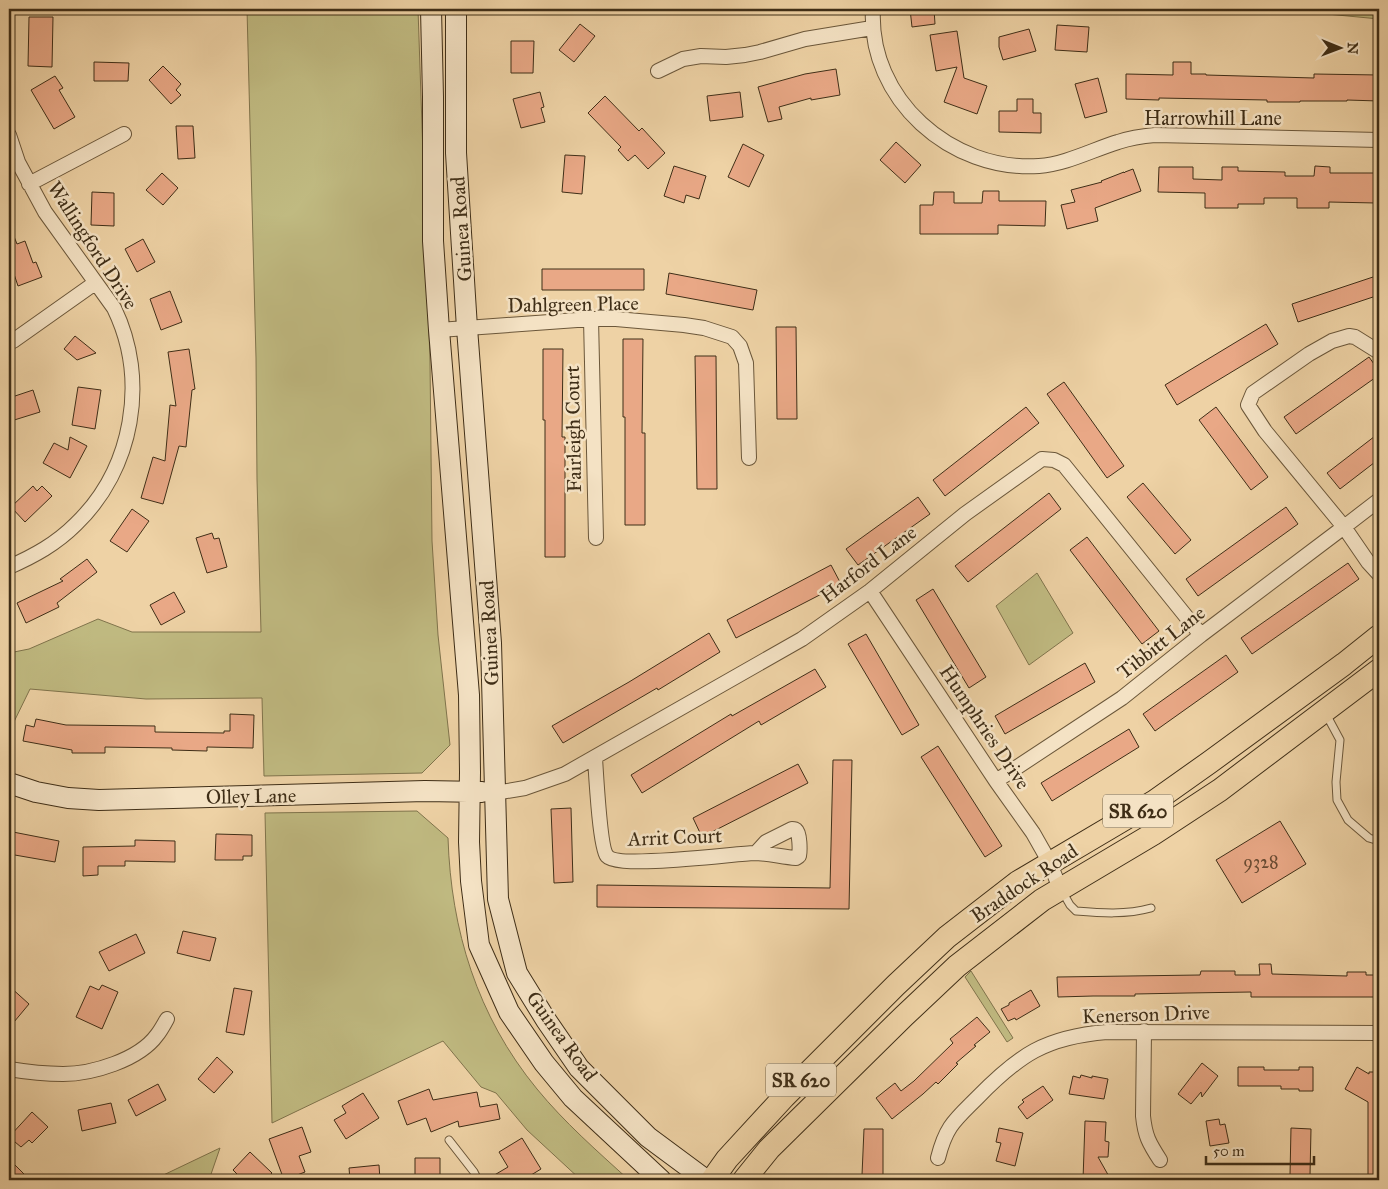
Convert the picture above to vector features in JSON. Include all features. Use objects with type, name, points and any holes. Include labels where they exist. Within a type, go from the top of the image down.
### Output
[{"type":"main road","name":"Guinea Road","points":[[431,9],[433,241],[469,696],[470,881],[478,945],[510,1012],[544,1063],[573,1098],[661,1180]]},
{"type":"main road","name":"Guinea Road","points":[[456,9],[456,153],[491,643],[498,898],[517,973],[579,1068],[648,1137],[706,1180]]},
{"type":"main road","name":"Braddock Road","points":[[712,1180],[727,1159],[784,1096],[946,937],[1018,882],[1155,801],[1226,751],[1379,636]]},
{"type":"main road","points":[[1325,711],[1324,698],[1326,694],[1355,668],[1357,664],[1356,654]]},
{"type":"main road","name":"Braddock Road","points":[[744,1180],[769,1149],[957,966],[1042,900],[1152,834],[1220,790],[1379,670]]},
{"type":"main road","name":"Olley Lane","points":[[9,783],[36,792],[68,798],[98,800],[425,791],[495,793]]},
{"type":"street","name":"Harrowhill Lane","points":[[872,9],[872,28],[876,50],[883,68],[908,111],[920,123],[947,143],[970,155],[994,163],[1010,166],[1040,166],[1076,157],[1128,138],[1155,135],[1379,140]]},
{"type":"street","points":[[658,71],[683,59],[701,56],[726,57],[745,55],[805,39],[872,28]]},
{"type":"street","points":[[29,184],[124,134]]},
{"type":"street","name":"Wallingford Drive","points":[[9,135],[18,162],[45,212],[114,308],[120,321],[130,356],[133,383],[132,409],[123,450],[108,483],[93,506],[76,525],[46,549],[9,567]]},
{"type":"street","points":[[14,341],[95,283]]},
{"type":"street","name":"Dahlgreen Place","points":[[439,330],[591,319],[616,319],[684,324],[732,337],[740,346],[746,363],[749,458]]},
{"type":"street","name":"Fairleigh Court","points":[[591,319],[596,538]]},
{"type":"street","points":[[1379,352],[1355,337],[1349,336],[1332,341],[1309,354],[1253,393],[1248,405],[1265,431],[1344,527],[1368,562],[1379,574]]},
{"type":"street","name":"Harford Lane","points":[[495,793],[525,788],[565,774],[802,639],[870,591],[966,514],[1042,459],[1054,460],[1064,465],[1201,635]]},
{"type":"street","name":"Tibbitt Lane","points":[[996,780],[1122,698],[1201,635],[1379,500]]},
{"type":"street","name":"Humphries Drive","points":[[870,591],[1033,833],[1050,863],[1060,889]]},
{"type":"street","name":"Arrit Court","points":[[595,758],[602,837],[605,855],[610,859],[669,861],[756,853]]},
{"type":"street","points":[[9,1069],[65,1074],[114,1064],[144,1048],[157,1036],[167,1019]]},
{"type":"street","points":[[1144,1031],[1144,1126],[1148,1142],[1160,1160]]},
{"type":"street","name":"Kenerson Drive","points":[[938,1158],[942,1140],[950,1126],[999,1076],[1023,1057],[1046,1045],[1072,1036],[1107,1032],[1144,1031],[1379,1033]]},
{"type":"lane","points":[[1325,711],[1340,740],[1336,782],[1337,800],[1348,820],[1369,838],[1379,841]]},
{"type":"lane","points":[[1060,889],[1076,911],[1104,913],[1137,912],[1150,908]]},
{"type":"lane","points":[[449,1140],[478,1180]]},
{"type":"shaded area","points":[[247,9],[418,9],[430,361],[432,541],[438,635],[450,745],[422,773],[264,776],[262,698],[146,699],[30,689],[9,732],[9,653],[29,649],[98,619],[132,632],[261,632]]},
{"type":"shaded area","points":[[1275,9],[1379,9],[1379,19]]},
{"type":"shaded area","points":[[1037,573],[1073,633],[1029,665],[996,606]]},
{"type":"shaded area","points":[[417,811],[448,838],[450,872],[462,939],[471,971],[483,1002],[498,1032],[516,1061],[547,1101],[581,1136],[629,1180],[581,1180],[527,1130],[496,1093],[481,1087],[443,1041],[272,1123],[265,813]]},
{"type":"shaded area","points":[[971,971],[1013,1038],[1007,1042],[965,977]]},
{"type":"shaded area","points":[[220,1148],[209,1180],[153,1180]]},
{"type":"building","points":[[910,9],[934,9],[935,24],[912,27]]},
{"type":"building","points":[[29,17],[53,17],[52,67],[28,66]]},
{"type":"building","points":[[580,24],[595,36],[574,62],[559,50]]},
{"type":"building","points":[[1057,25],[1089,27],[1087,52],[1055,50]]},
{"type":"building","points":[[1029,29],[1036,51],[1003,60],[999,47],[999,37]]},
{"type":"building","points":[[957,31],[964,78],[987,86],[977,114],[944,102],[957,67],[936,71],[930,35]]},
{"type":"building","points":[[511,41],[534,41],[533,73],[511,73]]},
{"type":"building","points":[[94,62],[129,63],[128,81],[94,81]]},
{"type":"building","points":[[1173,62],[1191,62],[1191,74],[1206,75],[1314,78],[1314,74],[1379,75],[1379,101],[1267,102],[1267,100],[1126,99],[1126,74],[1173,75]]},
{"type":"building","points":[[163,66],[181,84],[176,90],[181,95],[171,104],[149,80]]},
{"type":"building","points":[[836,69],[840,95],[811,100],[811,98],[779,107],[782,119],[768,122],[758,87],[805,74]]},
{"type":"building","points":[[55,76],[63,88],[59,90],[75,117],[54,129],[31,90]]},
{"type":"building","points":[[1098,78],[1107,112],[1085,118],[1075,84]]},
{"type":"building","points":[[540,92],[544,107],[541,108],[545,122],[521,128],[513,99]]},
{"type":"building","points":[[740,92],[743,117],[710,121],[707,96]]},
{"type":"building","points":[[605,96],[639,131],[642,128],[665,153],[648,169],[635,155],[628,161],[618,150],[621,147],[588,113]]},
{"type":"building","points":[[1017,99],[1033,99],[1033,113],[1041,113],[1041,133],[999,132],[999,111],[1017,111]]},
{"type":"building","points":[[176,126],[193,126],[195,158],[178,159]]},
{"type":"building","points":[[896,142],[921,165],[905,183],[880,160]]},
{"type":"building","points":[[743,144],[764,155],[749,187],[728,177]]},
{"type":"building","points":[[565,155],[585,156],[582,194],[562,192]]},
{"type":"building","points":[[674,166],[706,176],[699,199],[686,195],[684,203],[664,196]]},
{"type":"building","points":[[1315,166],[1330,167],[1330,173],[1377,173],[1376,203],[1329,202],[1329,208],[1297,208],[1297,198],[1264,198],[1264,204],[1238,204],[1238,208],[1205,208],[1205,193],[1158,192],[1159,167],[1193,167],[1193,179],[1222,180],[1222,167],[1238,167],[1238,171],[1285,172],[1285,176],[1314,176]]},
{"type":"building","points":[[1133,169],[1141,191],[1095,208],[1098,221],[1067,229],[1061,205],[1075,202],[1071,190],[1102,182]]},
{"type":"building","points":[[162,173],[178,188],[163,205],[146,190]]},
{"type":"building","points":[[983,191],[999,191],[999,201],[1046,201],[1045,226],[998,225],[998,234],[920,234],[920,205],[933,205],[934,192],[954,192],[954,203],[982,203]]},
{"type":"building","points":[[92,192],[114,193],[114,226],[91,225]]},
{"type":"building","points":[[9,224],[17,244],[25,241],[33,263],[36,262],[42,277],[18,286],[9,259]]},
{"type":"building","points":[[143,239],[155,262],[137,272],[125,249]]},
{"type":"building","points":[[542,269],[644,269],[644,290],[542,290]]},
{"type":"building","points":[[669,273],[757,290],[753,310],[666,294]]},
{"type":"building","points":[[1379,275],[1379,295],[1298,322],[1292,304]]},
{"type":"building","points":[[170,291],[182,322],[161,330],[150,299]]},
{"type":"building","points":[[1266,324],[1278,344],[1177,405],[1165,385]]},
{"type":"building","points":[[776,327],[796,327],[797,419],[777,419]]},
{"type":"building","points":[[75,336],[96,353],[77,360],[64,349]]},
{"type":"building","points":[[623,339],[643,339],[642,433],[645,433],[645,525],[625,525]]},
{"type":"building","points":[[189,349],[195,389],[192,390],[186,447],[179,446],[163,504],[141,498],[153,457],[165,461],[170,405],[176,406],[168,352]]},
{"type":"building","points":[[543,349],[563,349],[562,437],[565,437],[565,557],[545,557]]},
{"type":"building","points":[[695,356],[716,356],[717,489],[697,489]]},
{"type":"building","points":[[1369,357],[1379,371],[1379,375],[1296,434],[1284,417]]},
{"type":"building","points":[[1064,382],[1124,466],[1107,478],[1047,394]]},
{"type":"building","points":[[78,387],[101,390],[95,429],[72,425]]},
{"type":"building","points":[[33,390],[40,412],[11,421],[9,398]]},
{"type":"building","points":[[1026,407],[1039,423],[945,496],[933,480]]},
{"type":"building","points":[[1216,407],[1268,477],[1251,490],[1199,420]]},
{"type":"building","points":[[1379,433],[1379,459],[1340,489],[1327,473]]},
{"type":"building","points":[[70,437],[87,446],[70,478],[43,463],[54,443],[68,450]]},
{"type":"building","points":[[1143,483],[1191,540],[1175,554],[1127,497]]},
{"type":"building","points":[[33,486],[37,491],[42,486],[52,496],[25,522],[11,507]]},
{"type":"building","points":[[1049,493],[1061,509],[968,582],[955,566]]},
{"type":"building","points":[[918,497],[930,514],[858,565],[846,549]]},
{"type":"building","points":[[1286,507],[1298,524],[1198,596],[1186,579]]},
{"type":"building","points":[[132,509],[149,521],[127,552],[110,541]]},
{"type":"building","points":[[212,533],[214,539],[219,538],[227,567],[207,573],[196,538]]},
{"type":"building","points":[[1087,537],[1159,631],[1142,644],[1070,550]]},
{"type":"building","points":[[87,559],[97,572],[57,603],[59,607],[26,623],[17,603],[63,581],[60,579]]},
{"type":"building","points":[[1348,563],[1359,579],[1252,654],[1241,638]]},
{"type":"building","points":[[831,565],[841,584],[736,638],[727,620]]},
{"type":"building","points":[[933,589],[986,677],[969,688],[916,600]]},
{"type":"building","points":[[174,592],[185,612],[161,625],[150,605]]},
{"type":"building","points":[[709,633],[720,652],[658,690],[657,688],[563,743],[552,726]]},
{"type":"building","points":[[866,634],[919,725],[902,735],[848,644]]},
{"type":"building","points":[[1226,655],[1238,672],[1155,731],[1143,714]]},
{"type":"building","points":[[1085,663],[1095,682],[1005,734],[995,716]]},
{"type":"building","points":[[815,669],[826,687],[761,725],[759,721],[642,793],[631,775],[731,714],[732,716]]},
{"type":"building","points":[[230,714],[254,715],[253,748],[207,747],[207,751],[172,750],[172,748],[105,747],[105,753],[72,753],[72,750],[23,741],[26,725],[34,727],[36,719],[66,725],[155,726],[155,732],[224,733],[224,731],[230,731]]},
{"type":"building","points":[[1129,729],[1139,747],[1052,801],[1041,783]]},
{"type":"building","points":[[938,746],[1002,846],[985,857],[921,757]]},
{"type":"building","points":[[833,760],[852,760],[849,909],[597,907],[597,885],[830,888]]},
{"type":"building","points":[[798,764],[808,783],[702,837],[693,818]]},
{"type":"building","points":[[571,808],[573,882],[554,883],[551,809]]},
{"type":"building","points":[[1280,821],[1306,864],[1242,903],[1216,860]]},
{"type":"building","points":[[13,832],[59,841],[55,862],[9,854]]},
{"type":"building","points":[[216,834],[252,835],[252,856],[243,856],[243,860],[215,860]]},
{"type":"building","points":[[135,840],[175,841],[175,862],[125,861],[125,866],[98,866],[98,875],[83,876],[83,847],[135,846]]},
{"type":"building","points":[[183,931],[216,938],[210,961],[177,953]]},
{"type":"building","points":[[136,934],[145,953],[109,971],[99,952]]},
{"type":"building","points":[[1259,964],[1271,964],[1272,974],[1347,976],[1347,972],[1366,972],[1366,975],[1379,975],[1379,997],[1251,997],[1251,992],[1058,997],[1057,977],[1200,975],[1201,971],[1235,971],[1235,975],[1260,975]]},
{"type":"building","points":[[102,985],[118,992],[102,1029],[76,1017],[90,986],[99,990]]},
{"type":"building","points":[[9,986],[29,1004],[9,1028]]},
{"type":"building","points":[[234,988],[252,991],[244,1035],[226,1032]]},
{"type":"building","points":[[1031,990],[1040,1006],[1016,1020],[1015,1018],[1008,1021],[1001,1009]]},
{"type":"building","points":[[977,1017],[990,1032],[956,1063],[958,1064],[938,1084],[936,1082],[892,1119],[876,1098],[895,1083],[901,1091],[914,1081],[953,1043],[950,1039]]},
{"type":"building","points":[[217,1057],[233,1072],[214,1093],[198,1079]]},
{"type":"building","points":[[1202,1063],[1218,1076],[1202,1097],[1201,1092],[1191,1104],[1178,1094]]},
{"type":"building","points":[[1238,1067],[1264,1067],[1264,1070],[1299,1070],[1299,1067],[1313,1067],[1313,1091],[1281,1089],[1281,1086],[1238,1086]]},
{"type":"building","points":[[1357,1067],[1369,1074],[1369,1072],[1379,1072],[1379,1180],[1368,1180],[1368,1102],[1345,1089]]},
{"type":"building","points":[[1081,1075],[1108,1079],[1104,1099],[1069,1094],[1073,1076],[1080,1078]]},
{"type":"building","points":[[158,1084],[166,1100],[136,1116],[128,1100]]},
{"type":"building","points":[[1043,1086],[1053,1100],[1027,1119],[1018,1107],[1024,1102],[1022,1100]]},
{"type":"building","points":[[429,1089],[433,1100],[477,1092],[480,1107],[497,1104],[500,1119],[459,1127],[458,1121],[431,1132],[426,1118],[407,1125],[398,1101]]},
{"type":"building","points":[[363,1093],[379,1118],[346,1139],[334,1120],[346,1113],[342,1106]]},
{"type":"building","points":[[111,1103],[116,1123],[82,1131],[78,1110]]},
{"type":"building","points":[[32,1112],[48,1127],[32,1143],[29,1140],[21,1147],[9,1137]]},
{"type":"building","points":[[1219,1119],[1220,1125],[1225,1124],[1229,1143],[1210,1146],[1206,1121]]},
{"type":"building","points":[[1085,1121],[1106,1122],[1105,1141],[1109,1142],[1108,1157],[1098,1157],[1111,1180],[1083,1180]]},
{"type":"building","points":[[302,1127],[311,1152],[299,1156],[305,1172],[284,1180],[269,1139]]},
{"type":"building","points":[[999,1128],[1023,1133],[1015,1166],[996,1161],[1001,1143],[996,1142]]},
{"type":"building","points":[[1291,1128],[1311,1129],[1310,1175],[1290,1175]]},
{"type":"building","points":[[864,1129],[883,1129],[883,1175],[862,1175]]},
{"type":"building","points":[[522,1138],[541,1169],[523,1180],[486,1180],[508,1167],[499,1152]]},
{"type":"building","points":[[250,1152],[272,1173],[265,1180],[243,1180],[233,1170]]},
{"type":"building","points":[[415,1158],[440,1158],[440,1180],[415,1180]]},
{"type":"building","points":[[9,1159],[24,1174],[18,1180],[9,1180]]},
{"type":"building","points":[[379,1165],[380,1180],[350,1180],[349,1168]]}]
